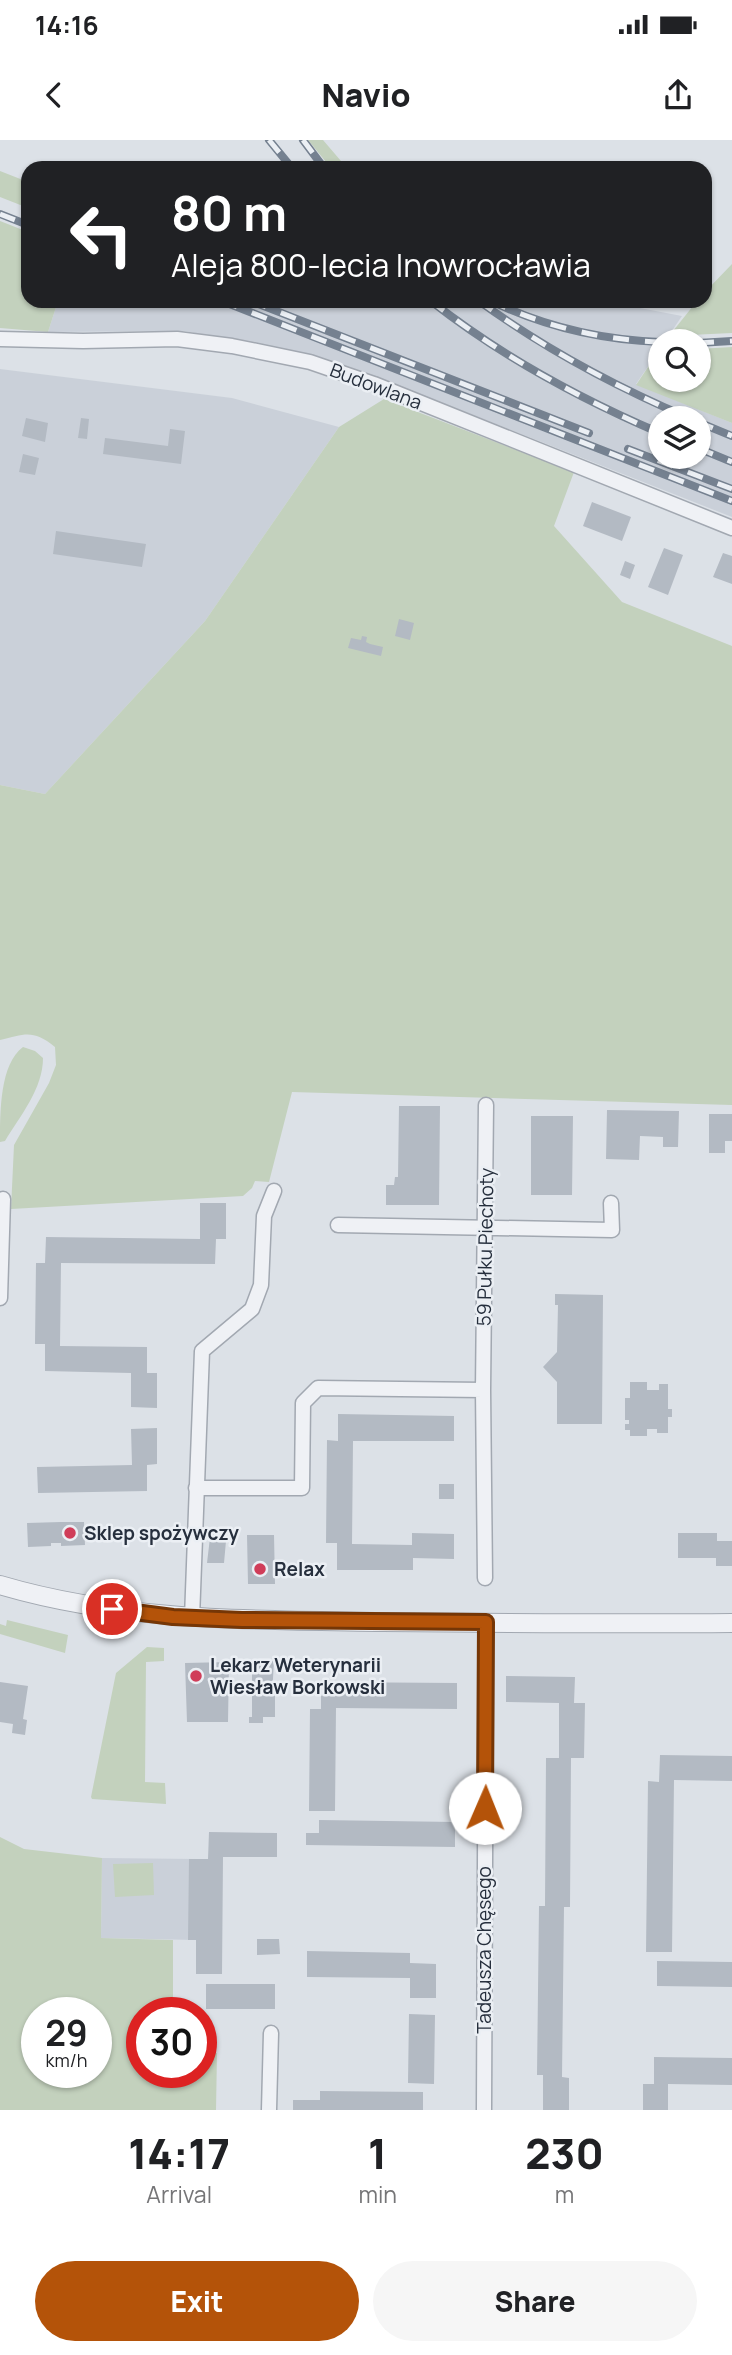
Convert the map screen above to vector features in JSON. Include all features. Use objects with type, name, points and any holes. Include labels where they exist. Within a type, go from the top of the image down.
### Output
[{"type":"street","name":"Budowlana","points":[[0,339],[177,339],[232,346],[310,362],[374,384],[732,528]]},
{"type":"street","name":"59 Pułku Piechoty","points":[[485,1578],[483,1390],[486,1105]]},
{"type":"street","points":[[192,1618],[202,1351],[252,1309],[261,1285],[264,1216],[274,1191]]},
{"type":"street","points":[[0,1298],[3,1199]]},
{"type":"street","points":[[338,1225],[612,1230],[611,1203]]},
{"type":"street","points":[[196,1488],[302,1488],[303,1403],[318,1388],[483,1390]]},
{"type":"street","points":[[0,1585],[88,1605],[192,1618],[732,1623]]},
{"type":"street","name":"Tadeusza Chęsego","points":[[484,2110],[486,1622]]},
{"type":"street","points":[[269,2110],[271,2033]]},
{"type":"shaded area","points":[[56,308],[640,308],[682,316],[673,329],[648,329],[648,366],[636,384],[648,389],[648,392],[656,392],[690,406],[648,406],[648,469],[711,469],[711,414],[732,423],[732,517],[377,377],[317,357],[185,331],[48,332]]},
{"type":"shaded area","points":[[0,369],[232,398],[339,427],[205,621],[45,794],[0,785]]},
{"type":"shaded area","points":[[102,1858],[197,1859],[196,1940],[101,1938]]},
{"type":"green space","points":[[308,140],[323,140],[341,161],[325,161]]},
{"type":"green space","points":[[0,171],[21,179],[21,205],[0,197]]},
{"type":"green space","points":[[0,221],[21,229],[21,308],[56,308],[48,332],[0,328]]},
{"type":"green space","points":[[732,264],[732,333],[711,334],[711,329],[675,329],[691,308],[712,308],[712,285]]},
{"type":"green space","points":[[732,347],[732,423],[711,415],[711,406],[689,406],[654,392],[711,392],[711,348]]},
{"type":"green space","points":[[648,367],[648,390],[636,385]]},
{"type":"green space","points":[[384,399],[574,472],[554,526],[622,602],[732,646],[732,1105],[292,1092],[269,1182],[255,1181],[243,1196],[11,1209],[14,1145],[49,1083],[56,1065],[55,1047],[41,1037],[29,1034],[0,1040],[0,785],[45,794],[205,621],[339,427]]},
{"type":"green space","points":[[23,1047],[35,1051],[43,1058],[42,1069],[30,1102],[5,1141],[0,1142],[1,1103],[6,1076],[15,1055]]},
{"type":"green space","points":[[7,1620],[68,1635],[65,1653],[0,1634],[0,1624],[6,1626]]},
{"type":"green space","points":[[147,1647],[164,1648],[164,1661],[146,1662],[145,1782],[165,1783],[166,1804],[92,1799],[116,1673]]},
{"type":"green space","points":[[0,1837],[24,1849],[102,1858],[101,1938],[173,1940],[173,1997],[126,1997],[126,2088],[216,2088],[216,2110],[0,2110]]},
{"type":"green space","points":[[153,1863],[154,1895],[115,1897],[113,1864]]},
{"type":"building","points":[[26,418],[48,423],[45,442],[22,436]]},
{"type":"building","points":[[81,418],[89,419],[87,439],[78,438]]},
{"type":"building","points":[[170,429],[185,431],[181,464],[103,454],[105,438],[168,446]]},
{"type":"building","points":[[23,454],[39,458],[35,475],[19,472]]},
{"type":"building","points":[[592,502],[631,517],[622,541],[583,526]]},
{"type":"building","points":[[56,531],[146,544],[142,567],[53,554]]},
{"type":"building","points":[[664,548],[683,555],[668,595],[648,587]]},
{"type":"building","points":[[723,553],[732,556],[732,584],[713,577]]},
{"type":"building","points":[[625,561],[635,565],[630,579],[620,575]]},
{"type":"building","points":[[399,619],[414,623],[410,640],[395,636]]},
{"type":"building","points":[[362,636],[367,637],[366,642],[383,647],[381,656],[348,648],[351,638],[361,640]]},
{"type":"building","points":[[399,1106],[440,1106],[439,1205],[386,1205],[386,1185],[394,1185],[395,1177],[398,1177]]},
{"type":"building","points":[[607,1110],[679,1111],[678,1147],[663,1147],[663,1137],[640,1136],[639,1160],[606,1159]]},
{"type":"building","points":[[709,1114],[732,1114],[732,1141],[725,1141],[725,1153],[709,1153]]},
{"type":"building","points":[[531,1116],[573,1116],[572,1195],[531,1195]]},
{"type":"building","points":[[200,1203],[226,1203],[226,1239],[216,1239],[215,1264],[61,1263],[60,1346],[147,1347],[147,1373],[157,1373],[157,1408],[131,1407],[131,1373],[45,1371],[45,1344],[35,1344],[36,1263],[45,1263],[46,1237],[200,1239]]},
{"type":"building","points":[[555,1294],[603,1295],[602,1424],[557,1424],[557,1382],[543,1367],[557,1352],[558,1305],[555,1305]]},
{"type":"building","points":[[630,1382],[647,1382],[647,1390],[659,1390],[659,1384],[668,1384],[668,1409],[672,1409],[672,1417],[668,1417],[668,1433],[647,1429],[647,1436],[630,1436],[630,1430],[625,1430],[625,1424],[629,1424],[629,1420],[625,1420],[625,1398],[630,1398]]},
{"type":"building","points":[[338,1414],[454,1416],[454,1441],[353,1441],[352,1544],[412,1545],[412,1533],[454,1534],[454,1559],[413,1558],[413,1570],[337,1570],[337,1543],[326,1543],[327,1440],[338,1441]]},
{"type":"building","points":[[157,1428],[157,1464],[147,1465],[147,1491],[38,1493],[37,1467],[132,1465],[131,1429]]},
{"type":"building","points":[[439,1484],[454,1484],[454,1499],[439,1499]]},
{"type":"building","points":[[84,1522],[85,1545],[61,1546],[61,1543],[51,1543],[51,1546],[28,1547],[27,1523]]},
{"type":"building","points":[[211,1529],[227,1530],[224,1563],[207,1563]]},
{"type":"building","points":[[678,1533],[717,1533],[717,1541],[732,1541],[732,1566],[716,1566],[716,1558],[678,1558]]},
{"type":"building","points":[[247,1535],[274,1535],[275,1584],[248,1584]]},
{"type":"building","points":[[252,1661],[274,1661],[272,1695],[275,1695],[275,1717],[263,1717],[263,1723],[249,1723],[249,1717],[252,1717]]},
{"type":"building","points":[[229,1662],[228,1722],[187,1722],[185,1663]]},
{"type":"building","points":[[506,1676],[575,1677],[574,1703],[585,1703],[584,1758],[571,1758],[570,1907],[564,1907],[562,2077],[569,2078],[569,2110],[543,2110],[543,2075],[537,2075],[539,1906],[545,1906],[546,1758],[559,1758],[559,1703],[506,1702]]},
{"type":"building","points":[[0,1682],[28,1686],[23,1719],[27,1720],[25,1735],[12,1733],[13,1724],[0,1722]]},
{"type":"building","points":[[321,1682],[457,1683],[457,1709],[336,1708],[335,1811],[309,1811],[310,1709],[321,1709]]},
{"type":"building","points":[[660,1755],[732,1756],[732,1781],[674,1780],[672,1952],[646,1952],[648,1781],[659,1782]]},
{"type":"building","points":[[319,1820],[455,1822],[455,1847],[306,1845],[306,1833],[319,1833]]},
{"type":"building","points":[[209,1832],[277,1833],[277,1857],[223,1857],[222,1974],[196,1974],[196,1940],[188,1940],[189,1859],[208,1859]]},
{"type":"building","points":[[257,1939],[279,1939],[280,1954],[257,1955]]},
{"type":"building","points":[[307,1951],[410,1953],[410,1963],[436,1964],[436,1998],[410,1998],[410,1978],[307,1977]]},
{"type":"building","points":[[657,1961],[732,1962],[732,1987],[657,1986]]},
{"type":"building","points":[[206,1984],[275,1984],[275,2009],[217,2009],[217,1997],[206,1997]]},
{"type":"building","points":[[409,2014],[435,2015],[434,2084],[408,2083]]},
{"type":"building","points":[[654,2057],[732,2058],[732,2085],[668,2084],[668,2110],[643,2110],[643,2084],[654,2084]]},
{"type":"building","points":[[320,2091],[423,2092],[423,2110],[293,2110],[293,2100],[320,2100]]},
{"type":"railway","points":[[269,140],[286,161]]},
{"type":"railway","points":[[303,140],[319,161]]},
{"type":"railway","points":[[0,214],[21,222]]},
{"type":"railway","points":[[240,308],[732,501]]},
{"type":"railway","points":[[269,308],[589,433]]},
{"type":"railway","points":[[440,308],[513,358],[599,405],[648,427]]},
{"type":"railway","points":[[489,308],[581,366],[663,406]]},
{"type":"railway","points":[[507,308],[573,330],[648,341]]},
{"type":"railway","points":[[711,342],[732,341]]},
{"type":"railway","points":[[711,427],[732,436]]},
{"type":"railway","points":[[628,449],[732,489]]},
{"type":"railway","points":[[711,453],[732,462]]},
{"type":"place","name":"Sklep spożywczy","points":[[70,1533]]},
{"type":"place","name":"Relax","points":[[260,1569]]},
{"type":"place","name":"Lekarz Weterynarii Wiesław Borkowski","points":[[196,1676]]},
{"type":"route","points":[[112,1609],[173,1617],[242,1620],[486,1622],[485,1808]]}]
